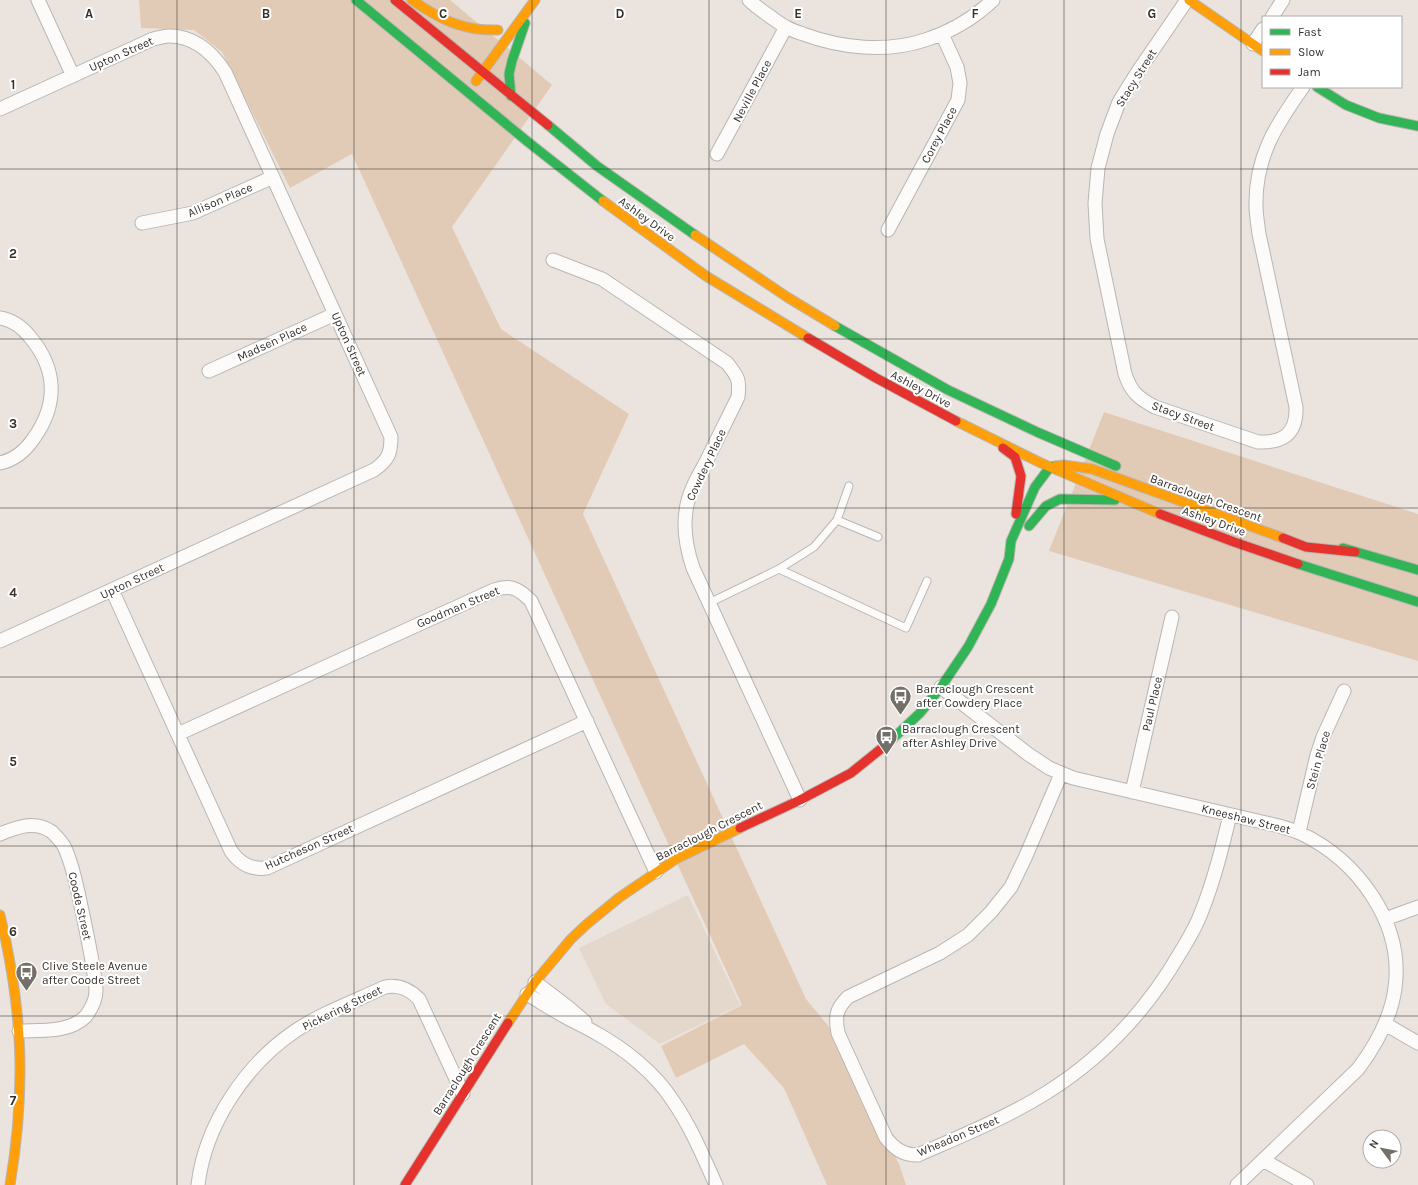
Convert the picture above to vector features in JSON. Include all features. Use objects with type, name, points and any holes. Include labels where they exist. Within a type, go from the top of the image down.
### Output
[{"type":"main road","name":"Ashley Drive","points":[[356,0],[460,82],[468,92],[604,202],[707,277],[863,371],[983,436],[1049,463],[1125,500],[1203,531],[1286,560],[1418,602]]},
{"type":"main road","name":"Ashley Drive","points":[[395,0],[471,67],[482,72],[598,166],[662,213],[817,316],[948,390],[1037,432],[1122,468]]},
{"type":"main road","points":[[412,0],[441,18],[466,28],[497,30]]},
{"type":"main road","points":[[468,92],[535,0]]},
{"type":"main road","points":[[1188,0],[1258,48]]},
{"type":"main road","points":[[511,96],[509,74],[529,8]]},
{"type":"main road","points":[[471,67],[480,54]]},
{"type":"main road","points":[[1319,88],[1346,105],[1379,118],[1418,126]]},
{"type":"main road","points":[[817,316],[865,354]]},
{"type":"main road","points":[[983,436],[1016,457],[1021,476],[1011,541]]},
{"type":"main road","points":[[1049,463],[1043,495],[1028,529],[1042,510],[1052,501],[1060,499],[1125,500]]},
{"type":"main road","name":"Barraclough Crescent","points":[[406,1185],[506,1025],[535,982],[571,940],[587,924],[620,897],[656,872],[712,841],[800,800],[851,773],[882,749],[920,713],[941,687],[968,647],[991,604],[1009,559],[1011,541],[1035,487],[1049,463],[1092,469],[1306,547],[1355,552]]},
{"type":"main road","points":[[1317,539],[1355,552],[1418,570]]},
{"type":"main road","name":"Barraclough Crescent","points":[[1009,559],[1021,545]]},
{"type":"main road","points":[[0,915],[15,984],[21,1081],[21,1106],[16,1155],[10,1185]]},
{"type":"street","points":[[38,0],[73,76]]},
{"type":"street","points":[[749,0],[786,27],[816,39],[836,44],[867,47],[906,45],[942,34],[976,14],[993,0]]},
{"type":"street","name":"Stacy Street","points":[[1188,0],[1137,73],[1119,102],[1107,134],[1098,168],[1095,203],[1097,240],[1125,374],[1129,386],[1143,401],[1155,407],[1258,442],[1270,443],[1281,440],[1293,429],[1296,419],[1296,408],[1259,234],[1256,206],[1258,178],[1264,152],[1275,128],[1302,88]]},
{"type":"street","points":[[1273,16],[1283,0]]},
{"type":"street","name":"Neville Place","points":[[717,154],[786,27]]},
{"type":"street","name":"Corey Place","points":[[888,230],[958,100],[960,83],[956,67],[942,34]]},
{"type":"street","points":[[1258,48],[1262,34]]},
{"type":"street","name":"Upton Street","points":[[0,109],[153,39],[169,36],[186,39],[202,46],[216,57],[225,72],[391,437],[390,454],[384,463],[374,470],[0,641]]},
{"type":"street","name":"Allison Place","points":[[142,223],[193,213],[273,177]]},
{"type":"street","name":"Cowdery Place","points":[[553,260],[602,279],[727,363],[737,375],[740,384],[738,397],[695,482],[685,512],[685,535],[689,557],[800,800]]},
{"type":"street","name":"Madsen Place","points":[[209,371],[336,314]]},
{"type":"street","points":[[0,318],[14,322],[24,329],[39,347],[49,368],[52,399],[42,427],[31,443],[18,456],[0,463]]},
{"type":"street","name":"Goodman Street","points":[[178,734],[501,587],[514,588],[522,592],[531,601],[656,872]]},
{"type":"street","name":"Hutcheson Street","points":[[112,590],[231,851],[236,858],[247,866],[259,869],[267,868],[587,721]]},
{"type":"street","name":"Paul Place","points":[[1132,792],[1172,617]]},
{"type":"street","name":"Kneeshaw Street","points":[[941,687],[1028,754],[1061,774],[1299,832],[1333,853],[1356,874],[1371,893],[1390,932],[1395,960],[1395,987],[1390,1012],[1385,1024],[1373,1048],[1358,1069],[1237,1185]]},
{"type":"street","name":"Stein Place","points":[[1299,832],[1317,755],[1323,737],[1344,691]]},
{"type":"street","name":"Wheadon Street","points":[[1061,774],[1025,858],[1011,886],[991,912],[968,935],[940,953],[848,997],[840,1005],[836,1021],[838,1033],[886,1138],[894,1148],[901,1152],[910,1155],[918,1155],[1008,1114],[1045,1094],[1085,1065],[1121,1033],[1166,977],[1191,936],[1201,914],[1217,869],[1230,815]]},
{"type":"street","name":"Coode Street","points":[[0,834],[19,826],[29,825],[40,827],[50,831],[59,839],[65,848],[75,879],[88,932],[96,992],[93,1005],[85,1017],[73,1025],[59,1029],[19,1031]]},
{"type":"street","points":[[1385,919],[1418,907]]},
{"type":"street","points":[[535,982],[569,1008],[596,1033]]},
{"type":"street","name":"Pickering Street","points":[[198,1185],[207,1146],[221,1112],[241,1082],[266,1055],[295,1032],[328,1013],[385,987],[393,985],[402,986],[419,999],[463,1094]]},
{"type":"street","points":[[527,994],[618,1047],[653,1076],[672,1100],[688,1124],[716,1185]]},
{"type":"street","points":[[1385,1024],[1418,1043]]},
{"type":"street","points":[[1263,1160],[1307,1185]]},
{"type":"lane","points":[[709,603],[779,569],[814,547],[837,520],[849,486]]},
{"type":"lane","points":[[837,520],[878,538]]},
{"type":"lane","points":[[779,569],[906,628],[927,581]]},
{"type":"shaded area","points":[[139,0],[450,0],[552,85],[452,227],[501,329],[629,414],[583,514],[806,999],[830,1028],[899,1164],[906,1185],[827,1185],[784,1088],[744,1044],[676,1078],[661,1046],[742,1005],[352,154],[290,188],[222,52],[194,30],[141,28]]},
{"type":"shaded area","points":[[1104,412],[1418,514],[1418,661],[1049,551]]},
{"type":"shaded area","points":[[688,895],[740,1005],[660,1044],[606,1004],[579,948]]},
{"type":"traffic: fast","points":[[356,0],[528,142],[603,201]]},
{"type":"traffic: fast","points":[[511,96],[509,74],[525,23]]},
{"type":"traffic: fast","points":[[1319,88],[1346,105],[1379,118],[1418,126]]},
{"type":"traffic: fast","points":[[548,125],[597,166],[695,235]]},
{"type":"traffic: fast","points":[[835,326],[948,390],[1037,432],[1116,466]]},
{"type":"traffic: fast","points":[[887,744],[920,713],[941,687],[968,647],[991,604],[1009,559],[1011,541],[1035,487],[1050,467],[1056,466]]},
{"type":"traffic: fast","points":[[1029,526],[1046,506],[1060,499],[1115,500]]},
{"type":"traffic: fast","points":[[1343,548],[1418,570]]},
{"type":"traffic: fast","points":[[1298,564],[1418,602]]},
{"type":"traffic: slow","points":[[412,0],[443,19],[453,23],[474,29],[498,30]]},
{"type":"traffic: slow","points":[[476,81],[535,0]]},
{"type":"traffic: slow","points":[[1189,0],[1262,50]]},
{"type":"traffic: slow","points":[[603,201],[706,276],[808,338]]},
{"type":"traffic: slow","points":[[695,235],[787,297],[835,326]]},
{"type":"traffic: slow","points":[[956,421],[1041,463],[1160,514]]},
{"type":"traffic: slow","points":[[1056,466],[1064,465],[1092,469],[1283,538]]},
{"type":"traffic: slow","points":[[508,1023],[535,982],[571,939],[587,924],[620,897],[676,859],[740,828]]},
{"type":"traffic: slow","points":[[0,915],[14,984],[20,1050],[18,1116],[10,1185]]},
{"type":"traffic: jam","points":[[395,0],[548,125]]},
{"type":"traffic: jam","points":[[808,338],[876,378],[956,421]]},
{"type":"traffic: jam","points":[[1003,448],[1015,457],[1021,476],[1016,514]]},
{"type":"traffic: jam","points":[[1160,514],[1298,564]]},
{"type":"traffic: jam","points":[[1283,538],[1306,547],[1355,552]]},
{"type":"traffic: jam","points":[[740,828],[800,800],[851,773],[887,744]]},
{"type":"traffic: jam","points":[[405,1185],[508,1023]]},
{"type":"place","name":"Barraclough Crescent after Cowdery Place","points":[[901,716]]},
{"type":"place","name":"Barraclough Crescent after Ashley Drive","points":[[887,756]]},
{"type":"place","name":"Clive Steele Avenue after Coode Street","points":[[26,992]]}]
